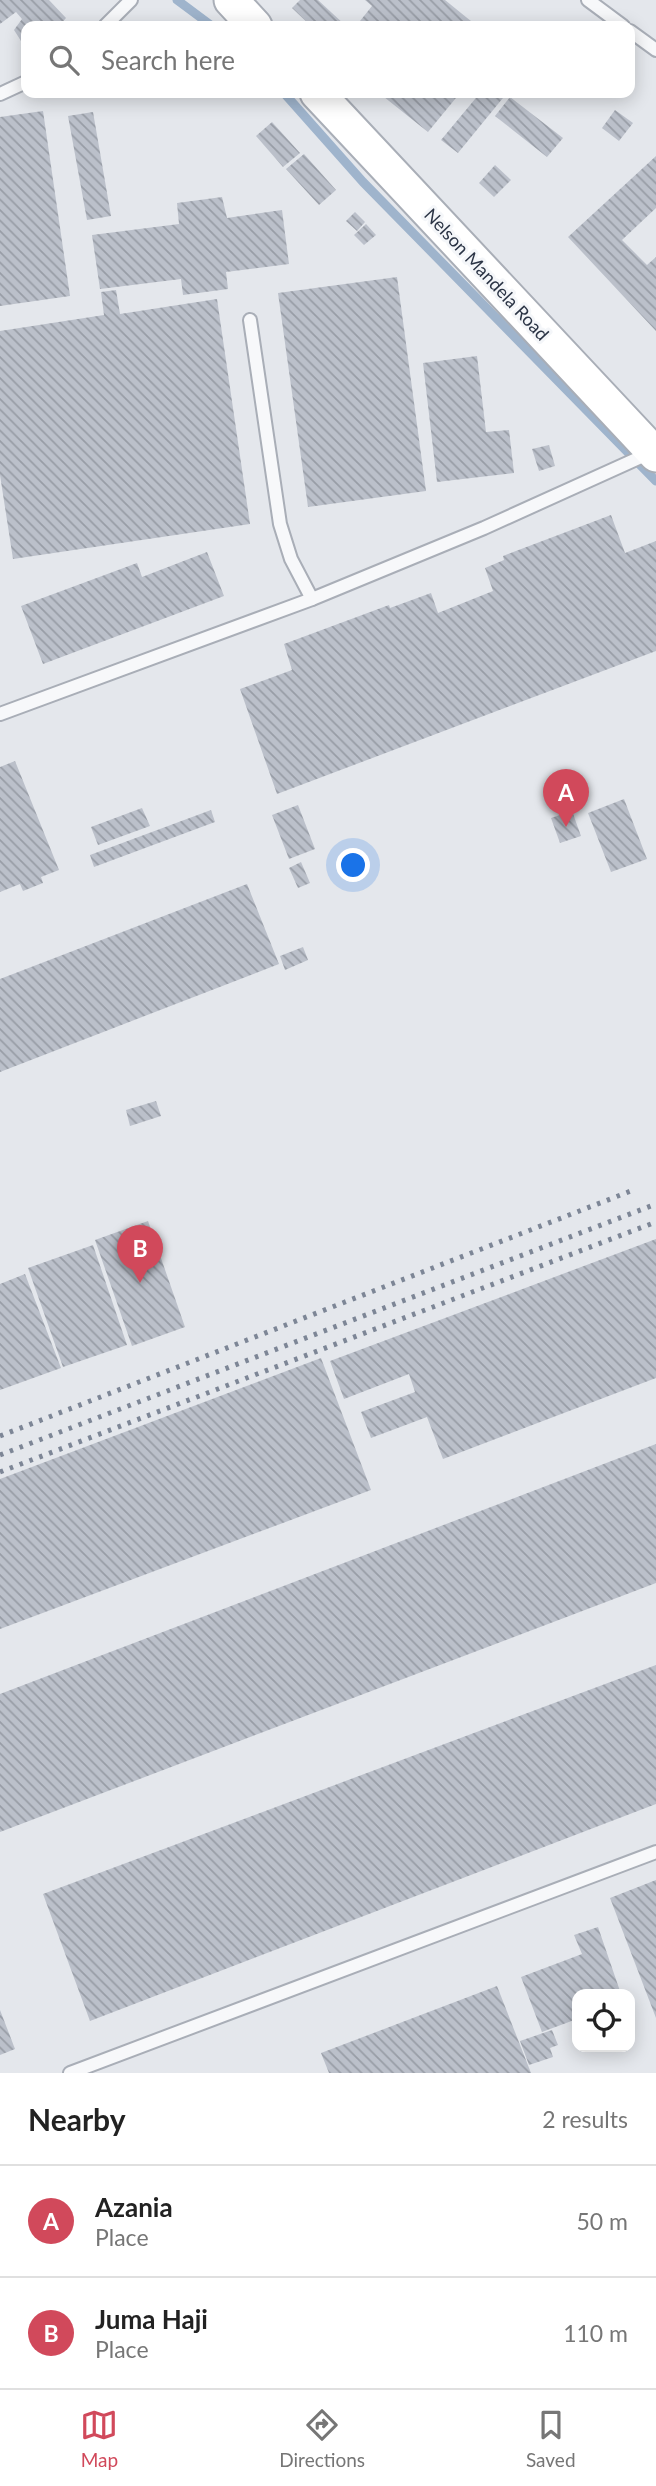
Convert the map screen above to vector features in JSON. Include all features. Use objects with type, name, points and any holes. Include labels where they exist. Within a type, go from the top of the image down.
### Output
[{"type":"main road","points":[[231,0],[250,21]]},
{"type":"main road","name":"Nelson Mandela Road","points":[[322,98],[654,454]]},
{"type":"lane","points":[[110,21],[131,0]]},
{"type":"lane","points":[[588,0],[616,21]]},
{"type":"lane","points":[[635,35],[656,50]]},
{"type":"lane","points":[[0,94],[21,84]]},
{"type":"lane","points":[[250,320],[280,524],[291,559],[312,599]]},
{"type":"lane","points":[[0,714],[312,599],[654,454]]},
{"type":"lane","points":[[70,2073],[656,1852]]},
{"type":"building","points":[[0,0],[49,0],[66,18],[63,21],[21,21],[21,41],[14,30],[22,19],[16,12],[0,24]]},
{"type":"building","points":[[300,0],[318,0],[341,21],[306,21],[292,8]]},
{"type":"building","points":[[365,0],[445,0],[471,21],[360,21],[372,6]]},
{"type":"building","points":[[385,98],[456,98],[428,132]]},
{"type":"building","points":[[476,98],[503,98],[458,153],[441,140]]},
{"type":"building","points":[[511,98],[563,138],[547,157],[495,116]]},
{"type":"building","points":[[615,110],[633,123],[619,141],[602,128]]},
{"type":"building","points":[[43,111],[70,296],[0,306],[0,117]]},
{"type":"building","points":[[93,112],[111,216],[87,220],[68,116]]},
{"type":"building","points":[[272,122],[300,153],[283,167],[256,136]]},
{"type":"building","points":[[304,154],[336,190],[319,205],[286,169]]},
{"type":"building","points":[[656,156],[656,208],[622,240],[647,265],[656,257],[656,331],[568,237]]},
{"type":"building","points":[[495,165],[511,180],[494,197],[479,183]]},
{"type":"building","points":[[222,197],[227,218],[282,210],[289,264],[226,272],[228,289],[183,295],[181,279],[100,289],[92,235],[179,224],[177,203]]},
{"type":"building","points":[[355,212],[365,222],[357,231],[346,221]]},
{"type":"building","points":[[366,224],[376,235],[364,245],[354,235]]},
{"type":"building","points":[[397,277],[426,491],[308,507],[278,293]]},
{"type":"building","points":[[116,290],[120,314],[217,299],[250,524],[13,559],[0,475],[0,331],[104,315],[101,292]]},
{"type":"building","points":[[477,356],[486,432],[509,430],[514,473],[437,482],[423,363]]},
{"type":"building","points":[[549,445],[555,466],[539,471],[532,449]]},
{"type":"building","points":[[611,515],[625,553],[656,541],[656,651],[277,794],[240,689],[292,670],[284,644],[389,605],[390,608],[431,593],[438,613],[493,591],[485,568],[504,560],[503,556]]},
{"type":"building","points":[[207,552],[224,596],[43,664],[21,606],[137,563],[142,577]]},
{"type":"building","points":[[15,761],[59,870],[41,877],[43,883],[23,891],[20,884],[0,892],[0,767]]},
{"type":"building","points":[[624,799],[647,859],[611,872],[588,813]]},
{"type":"building","points":[[298,805],[315,849],[289,859],[272,815]]},
{"type":"building","points":[[142,808],[150,826],[98,845],[91,827]]},
{"type":"building","points":[[211,810],[215,822],[94,867],[90,855]]},
{"type":"building","points":[[572,811],[581,836],[560,843],[551,818]]},
{"type":"building","points":[[301,862],[310,883],[298,888],[289,868]]},
{"type":"building","points":[[247,884],[279,964],[0,1072],[0,979]]},
{"type":"building","points":[[303,947],[308,960],[285,970],[280,956]]},
{"type":"building","points":[[156,1101],[161,1116],[130,1126],[126,1110]]},
{"type":"building","points":[[148,1221],[185,1327],[132,1346],[95,1240]]},
{"type":"building","points":[[656,1239],[656,1378],[443,1459],[427,1417],[371,1438],[361,1412],[415,1392],[409,1374],[344,1399],[330,1361]]},
{"type":"building","points":[[93,1245],[127,1345],[63,1367],[28,1268]]},
{"type":"building","points":[[25,1274],[61,1368],[0,1390],[0,1284]]},
{"type":"building","points":[[321,1358],[371,1490],[0,1629],[0,1479]]},
{"type":"building","points":[[656,1444],[656,1583],[0,1832],[0,1694]]},
{"type":"building","points":[[656,1665],[656,1804],[90,2021],[43,1894]]},
{"type":"building","points":[[656,1880],[656,2018],[610,1898]]},
{"type":"building","points":[[598,1927],[619,1989],[572,1989],[572,2021],[542,2032],[521,1977],[582,1954],[574,1935]]},
{"type":"building","points":[[497,1986],[531,2073],[329,2073],[321,2053]]},
{"type":"building","points":[[0,2010],[15,2049],[0,2055]]},
{"type":"building","points":[[552,2030],[558,2045],[550,2048],[553,2057],[529,2065],[520,2041]]},
{"type":"waterway","points":[[177,0],[205,21]]},
{"type":"waterway","points":[[288,98],[363,182],[656,481]]},
{"type":"railway","points":[[0,1436],[636,1189]]},
{"type":"railway","points":[[0,1455],[656,1204]]},
{"type":"railway","points":[[0,1472],[656,1222]]},
{"type":"place","name":"Azania","points":[[566,827]]},
{"type":"place","name":"Juma Haji","points":[[140,1283]]}]
